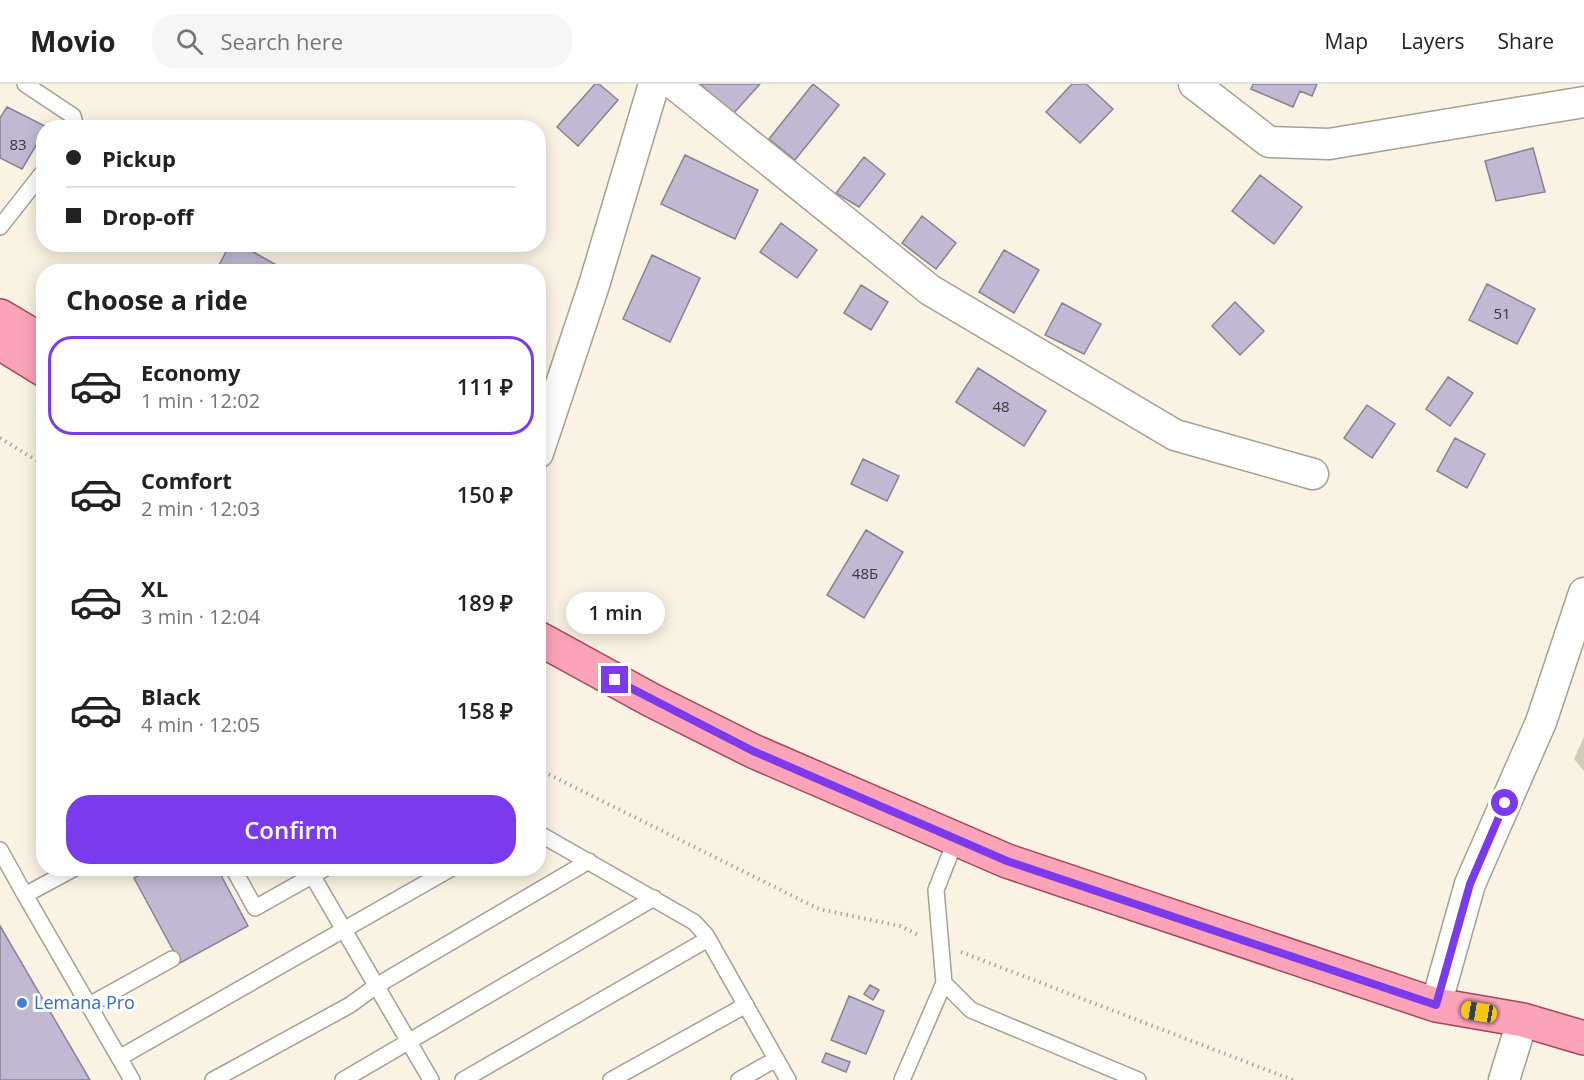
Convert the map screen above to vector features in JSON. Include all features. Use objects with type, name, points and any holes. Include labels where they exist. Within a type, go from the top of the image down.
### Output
[{"type":"main road","points":[[0,316],[36,337]]},
{"type":"main road","points":[[0,343],[36,365]]},
{"type":"main road","points":[[546,642],[653,701],[753,751],[1007,861],[1385,995],[1436,1005],[1520,1029],[1584,1058]]},
{"type":"main road","points":[[546,667],[808,790],[951,852],[1385,995],[1520,1029],[1584,1038]]},
{"type":"street","points":[[546,429],[594,285],[654,84]]},
{"type":"street","points":[[674,84],[930,290],[1175,435],[1313,474]]},
{"type":"street","points":[[1194,84],[1269,142],[1329,144],[1584,102]]},
{"type":"street","points":[[1436,1005],[1470,884],[1540,722],[1584,593]]},
{"type":"street","points":[[1504,1080],[1520,1029]]},
{"type":"lane","points":[[25,84],[73,116],[74,120]]},
{"type":"lane","points":[[3,218],[36,180]]},
{"type":"lane","points":[[546,837],[694,922],[708,939],[788,1080]]},
{"type":"lane","points":[[0,850],[132,1080]]},
{"type":"lane","points":[[902,1080],[944,983],[936,890],[951,852]]},
{"type":"lane","points":[[213,1080],[350,1005],[376,986],[589,861]]},
{"type":"lane","points":[[25,895],[60,876]]},
{"type":"lane","points":[[237,876],[255,908],[308,876]]},
{"type":"lane","points":[[318,876],[344,931],[431,1080]]},
{"type":"lane","points":[[120,1058],[438,876]]},
{"type":"lane","points":[[343,1080],[654,898]]},
{"type":"lane","points":[[463,1080],[708,939]]},
{"type":"lane","points":[[89,1005],[172,958]]},
{"type":"lane","points":[[944,983],[971,1010],[1138,1080]]},
{"type":"lane","points":[[611,1080],[746,1005]]},
{"type":"lane","points":[[739,1080],[776,1059]]},
{"type":"path","points":[[0,438],[36,460]]},
{"type":"path","points":[[546,773],[819,909],[900,926],[940,946],[1293,1080]]},
{"type":"shaded area","points":[[1584,737],[1584,771],[1574,759]]},
{"type":"building","points":[[595,84],[599,84],[618,100],[578,146],[557,127]]},
{"type":"building","points":[[700,84],[760,84],[733,114]]},
{"type":"building","points":[[813,84],[839,105],[795,160],[769,139]]},
{"type":"building","points":[[1072,84],[1086,84],[1113,109],[1080,143],[1046,112]]},
{"type":"building","points":[[1253,84],[1317,84],[1312,96],[1300,91],[1293,107],[1251,89]]},
{"type":"building","points":[[7,107],[36,122],[36,145],[22,169],[0,158],[0,118]]},
{"type":"building","points":[[1533,148],[1545,192],[1496,201],[1485,161]]},
{"type":"building","points":[[685,155],[758,190],[735,239],[661,204]]},
{"type":"building","points":[[864,157],[885,174],[859,207],[836,193]]},
{"type":"building","points":[[1260,175],[1302,207],[1274,244],[1232,211]]},
{"type":"building","points":[[922,216],[956,243],[936,269],[902,243]]},
{"type":"building","points":[[781,223],[817,250],[797,278],[760,252]]},
{"type":"building","points":[[1004,250],[1039,270],[1014,313],[979,292]]},
{"type":"building","points":[[226,252],[253,252],[275,264],[220,264]]},
{"type":"building","points":[[652,255],[700,278],[670,342],[623,319]]},
{"type":"building","points":[[1487,284],[1535,309],[1517,344],[1469,320]]},
{"type":"building","points":[[861,285],[888,302],[871,330],[844,313]]},
{"type":"building","points":[[1235,302],[1264,331],[1240,355],[1212,326]]},
{"type":"building","points":[[1062,303],[1101,324],[1084,354],[1045,335]]},
{"type":"building","points":[[978,368],[1046,411],[1024,446],[956,402]]},
{"type":"building","points":[[1448,377],[1473,393],[1450,426],[1426,409]]},
{"type":"building","points":[[1367,405],[1395,424],[1372,458],[1344,438]]},
{"type":"building","points":[[1455,438],[1485,454],[1467,488],[1437,471]]},
{"type":"building","points":[[863,459],[899,476],[887,501],[851,484]]},
{"type":"building","points":[[866,530],[903,552],[864,618],[827,595]]},
{"type":"building","points":[[138,876],[221,876],[248,926],[180,963],[134,878]]},
{"type":"building","name":"Lemana Pro","points":[[0,926],[90,1080],[0,1080]]},
{"type":"building","points":[[870,985],[879,990],[873,1000],[864,994]]},
{"type":"building","points":[[849,996],[884,1011],[866,1054],[831,1040]]},
{"type":"building","points":[[826,1053],[850,1062],[846,1072],[822,1062]]},
{"type":"place","name":"Lemana Pro","points":[[22,1003]]},
{"type":"route","points":[[615,680],[753,751],[1007,861],[1436,1005],[1470,884],[1505,803]]}]
